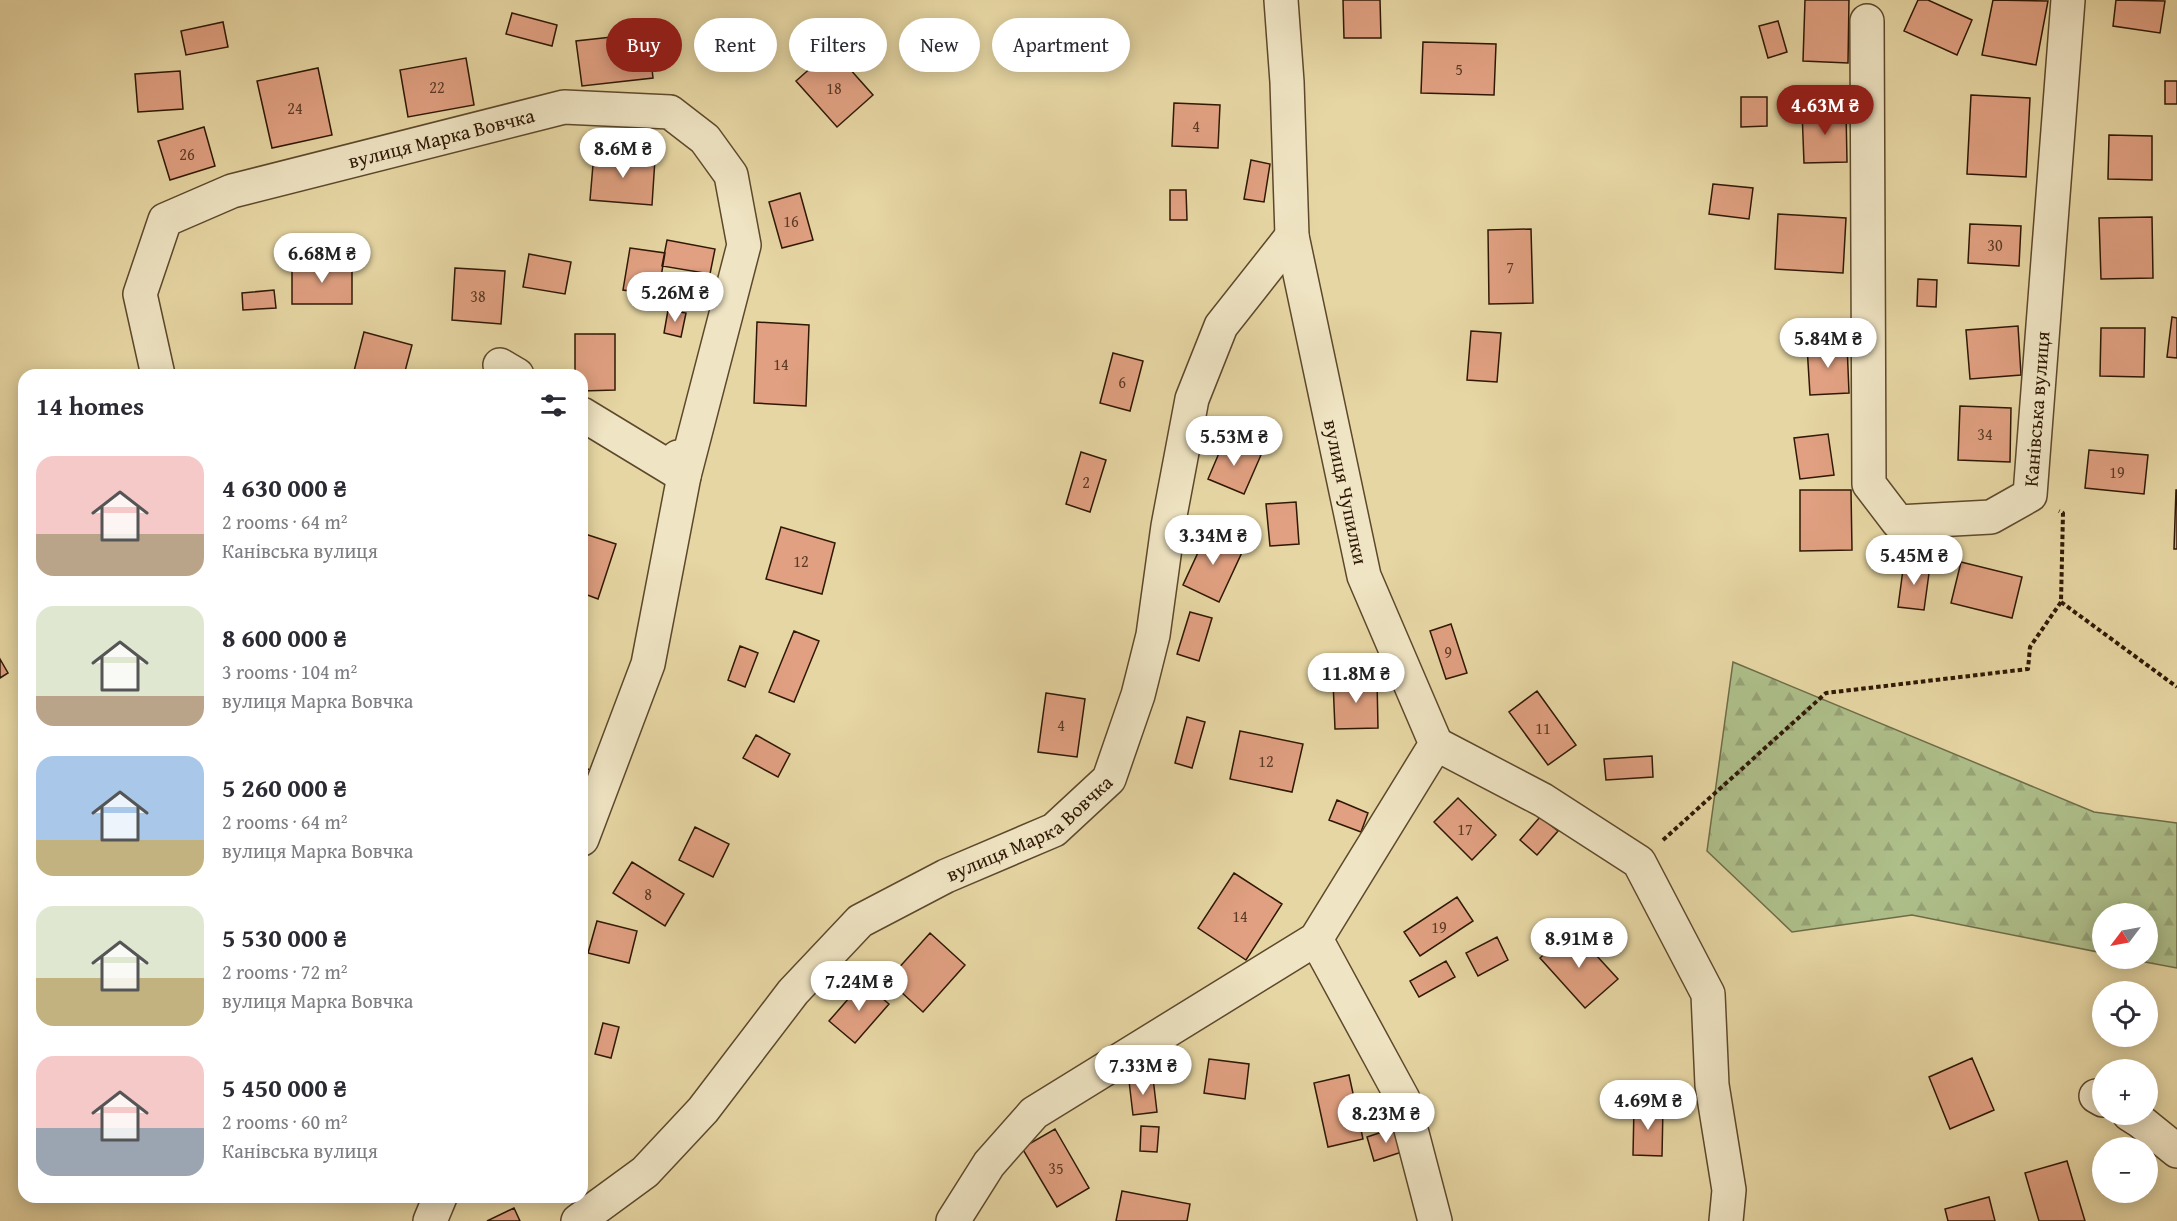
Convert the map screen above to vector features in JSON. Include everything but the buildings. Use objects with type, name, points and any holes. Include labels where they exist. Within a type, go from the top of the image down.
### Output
[{"type":"street","name":"вулиця Чупилки","points":[[1281,0],[1287,82],[1292,236],[1364,576],[1437,744]]},
{"type":"street","name":"Канівська вулиця","points":[[1867,21],[1869,484],[1898,522],[1991,517],[2030,495],[2068,0]]},
{"type":"street","name":"вулиця Марка Вовчка","points":[[157,369],[140,294],[165,220],[232,191],[564,106],[670,112],[705,140],[731,175],[744,245],[684,476],[648,664],[588,823]]},
{"type":"street","name":"вулиця Марка Вовчка","points":[[578,1221],[645,1172],[703,1110],[793,992],[860,921],[946,876],[1054,830],[1109,779],[1138,695],[1153,636],[1168,526],[1192,399],[1221,326],[1292,236]]},
{"type":"street","name":"вулиця Марка Вовчка","points":[[684,476],[674,446],[705,309]]},
{"type":"street","points":[[588,418],[684,476]]},
{"type":"street","points":[[953,1221],[989,1164],[1035,1113],[1317,939],[1437,744],[1543,800],[1638,862],[1708,994],[1712,1085],[1729,1190],[1726,1221]]},
{"type":"street","points":[[1317,939],[1403,1099],[1435,1221]]},
{"type":"street","points":[[2145,1125],[2177,1151]]},
{"type":"street","points":[[430,1221],[438,1203]]},
{"type":"path","points":[[1638,862],[1826,693],[2028,669],[2030,647],[2061,602],[2063,513],[2030,495]]},
{"type":"path","points":[[2061,602],[2177,687]]},
{"type":"green space","points":[[1733,662],[2094,812],[2177,823],[2177,968],[2158,964],[2158,903],[2092,903],[2092,951],[1912,915],[1792,932],[1707,851]]}]
